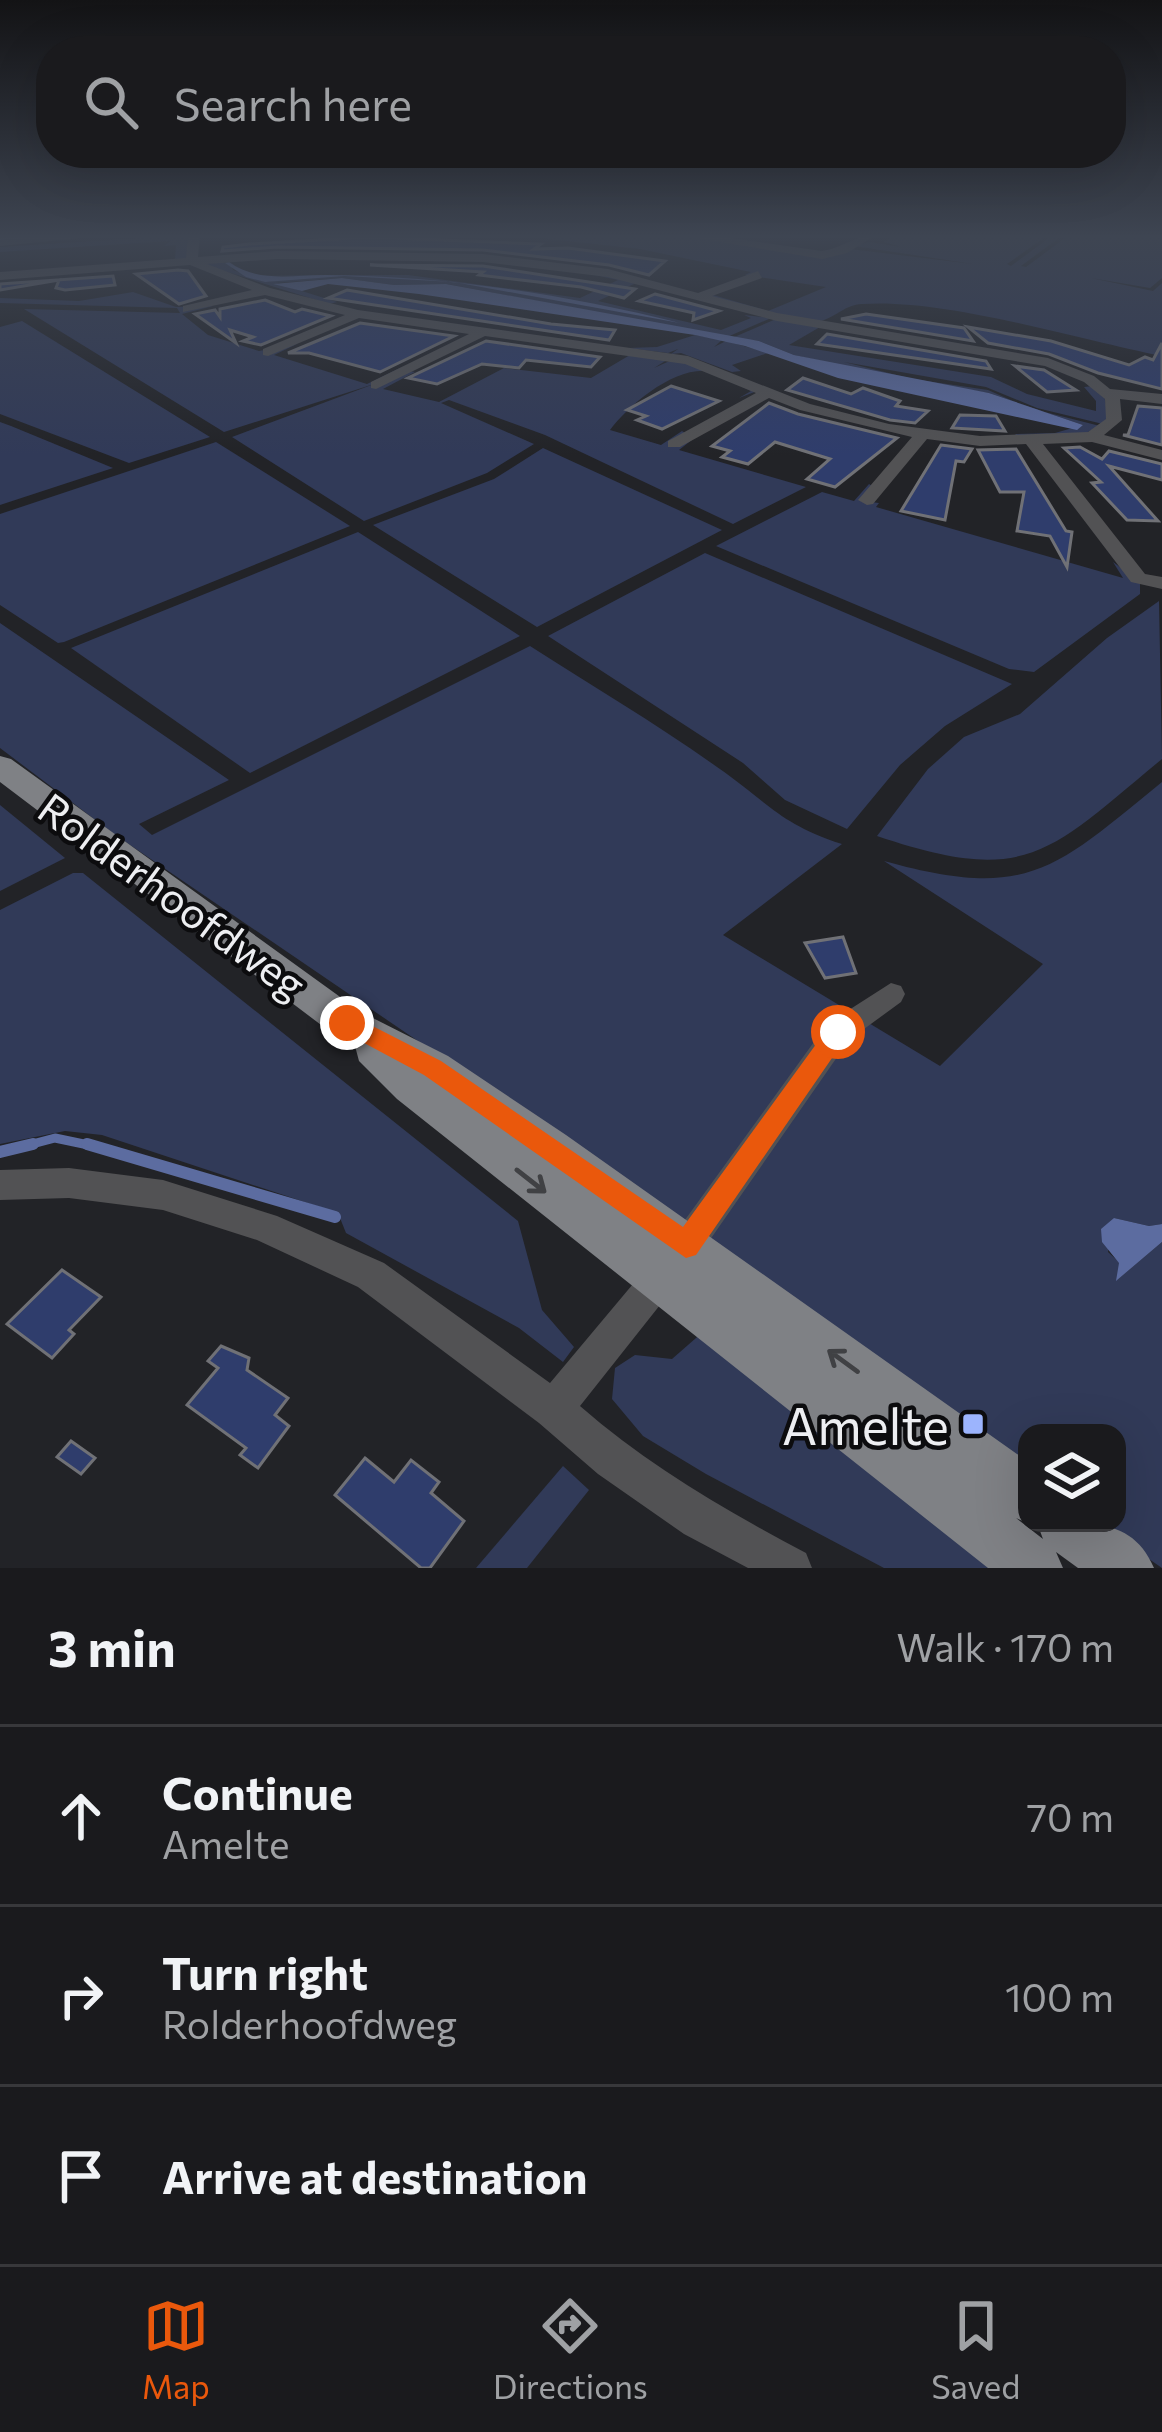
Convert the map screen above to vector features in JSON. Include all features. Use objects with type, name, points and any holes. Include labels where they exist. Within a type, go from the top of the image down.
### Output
[{"type":"main road","name":"Rolderhoofdweg","points":[[0,766],[347,1023],[412,1087],[1018,1489]]},
{"type":"main road","name":"Rolderhoofdweg","points":[[673,1263],[1034,1568]]},
{"type":"main road","points":[[1077,1532],[1125,1568]]},
{"type":"street","points":[[335,308],[479,334],[675,357],[844,419],[922,435],[1033,442],[1092,437],[1162,454]]},
{"type":"street","points":[[746,308],[819,325],[1029,357],[1077,373],[1108,394],[1114,405],[1114,420],[1092,437]]},
{"type":"street","points":[[268,352],[358,314]]},
{"type":"street","points":[[376,385],[479,334]]},
{"type":"street","points":[[674,444],[768,392]]},
{"type":"street","points":[[1108,394],[1162,399]]},
{"type":"street","points":[[868,500],[922,435]]},
{"type":"street","points":[[1033,442],[1138,578],[1162,583]]},
{"type":"street","points":[[554,1409],[673,1263],[838,1032],[891,994]]},
{"type":"street","points":[[0,1185],[69,1184],[163,1195],[266,1227],[371,1275],[554,1409],[612,1460],[699,1519],[791,1568]]},
{"type":"shaded area","points":[[177,308],[205,308],[182,314],[208,335],[259,351],[297,344],[274,355],[367,384],[404,366],[371,385],[224,432],[24,309],[180,313]]},
{"type":"shaded area","points":[[514,308],[579,308],[759,341],[794,355],[989,393],[1083,425],[1077,430],[838,378],[745,346]]},
{"type":"shaded area","points":[[575,308],[628,308],[721,330],[751,318],[744,315],[771,318],[727,337]]},
{"type":"shaded area","points":[[598,308],[616,308],[680,323]]},
{"type":"shaded area","points":[[753,308],[847,308],[813,322]]},
{"type":"shaded area","points":[[939,308],[1162,308],[1162,356]]},
{"type":"shaded area","points":[[776,319],[820,327],[789,345],[991,377],[1027,394],[1096,411],[1096,401],[1084,387],[1093,386],[1104,396],[1109,415],[1103,424],[1037,408],[986,387],[844,362],[988,390],[1015,402],[989,393],[913,381],[732,338]]},
{"type":"shaded area","points":[[22,321],[210,437],[129,463],[0,414],[0,327]]},
{"type":"shaded area","points":[[695,335],[722,340],[714,347],[726,341],[768,353],[732,365],[741,371],[732,372],[681,353],[671,354],[678,349],[668,353],[628,348],[657,347]]},
{"type":"shaded area","points":[[587,350],[670,358],[654,368],[674,359],[710,372],[666,382],[639,400],[610,430],[661,445],[682,431],[685,433],[669,446],[693,439],[679,450],[806,487],[733,524],[545,435],[449,400],[441,403],[534,444],[487,473],[364,521],[232,437],[409,371],[415,372],[383,389],[439,402],[504,368],[591,378],[630,355]]},
{"type":"shaded area","points":[[1045,412],[1100,426],[1084,434],[1021,440],[1015,434],[1055,433],[1083,425]]},
{"type":"shaded area","points":[[0,422],[11,426],[113,468],[0,505]]},
{"type":"shaded area","points":[[216,442],[350,526],[64,642],[58,643],[0,605],[0,514]]},
{"type":"shaded area","points":[[543,448],[722,530],[537,627],[373,525],[494,479]]},
{"type":"shaded area","points":[[869,484],[874,487],[871,502],[879,503],[876,507],[1123,578],[1113,562],[1140,582],[1140,594],[1034,672],[1009,669],[716,546],[822,492],[854,501]]},
{"type":"shaded area","points":[[358,532],[520,636],[250,773],[71,648]]},
{"type":"shaded area","points":[[705,553],[1012,684],[945,726],[900,765],[847,829],[785,800],[743,763],[548,636]]},
{"type":"shaded area","points":[[1159,601],[1162,759],[1091,818],[1033,852],[1003,859],[969,859],[877,836],[928,769],[964,737],[1020,714],[1107,638]]},
{"type":"shaded area","points":[[0,623],[229,780],[139,824],[152,835],[530,646],[694,751],[788,820],[842,844],[723,935],[940,1066],[1043,964],[884,861],[973,878],[1037,870],[1093,837],[1162,782],[1162,1224],[1114,1218],[1108,1252],[1120,1263],[1117,1280],[1162,1242],[1162,1568],[1110,1532],[1126,1532],[1126,1424],[1018,1424],[1018,1465],[415,1039],[114,834],[0,748]]},
{"type":"shaded area","points":[[0,805],[65,858],[0,891]]},
{"type":"shaded area","points":[[73,873],[83,873],[518,1221],[542,1310],[574,1347],[563,1362],[519,1328],[346,1233],[338,1213],[102,1135],[65,1131],[0,1144],[0,910]]},
{"type":"shaded area","points":[[1114,1218],[1162,1224],[1162,1242],[1116,1281],[1119,1263],[1102,1242],[1101,1229]]},
{"type":"shaded area","points":[[704,1331],[1007,1568],[884,1568],[643,1436],[612,1399],[615,1368],[635,1355],[672,1359]]},
{"type":"shaded area","points":[[563,1466],[589,1490],[527,1568],[476,1568]]},
{"type":"building","points":[[396,308],[456,308],[615,330],[609,340]]},
{"type":"building","points":[[672,308],[719,311],[693,320],[694,313]]},
{"type":"building","points":[[220,309],[302,309],[331,316],[261,345],[243,341],[253,337],[230,330],[236,343],[195,314],[215,310],[220,317]]},
{"type":"building","points":[[866,314],[964,328],[973,341],[841,319]]},
{"type":"building","points":[[360,323],[454,336],[380,372],[309,353],[288,353]]},
{"type":"building","points":[[968,327],[1051,341],[1129,365],[1145,357],[1153,360],[1162,343],[1162,389],[1098,373],[1049,354],[988,343]]},
{"type":"building","points":[[827,334],[986,361],[991,369],[817,344]]},
{"type":"building","points":[[486,341],[600,357],[591,367],[526,360],[519,368],[482,364],[437,384],[408,378]]},
{"type":"building","points":[[1015,366],[1044,370],[1076,390],[1047,392]]},
{"type":"building","points":[[803,378],[851,394],[863,388],[900,401],[896,406],[928,411],[915,423],[890,420],[787,390]]},
{"type":"building","points":[[671,386],[719,401],[662,429],[637,420],[646,416],[627,410]]},
{"type":"building","points":[[769,403],[897,438],[835,487],[807,479],[830,459],[775,442],[748,464],[722,457],[730,451],[712,446]]},
{"type":"building","points":[[1138,406],[1162,408],[1162,445],[1123,435],[1128,435]]},
{"type":"building","points":[[960,415],[996,416],[1005,431],[952,428]]},
{"type":"building","points":[[941,445],[972,449],[964,462],[956,461],[945,520],[901,511]]},
{"type":"building","points":[[1080,447],[1102,459],[1109,451],[1162,464],[1162,480],[1109,466],[1158,521],[1127,520],[1092,483],[1101,482],[1064,448]]},
{"type":"building","points":[[1016,449],[1066,531],[1072,532],[1067,567],[1050,536],[1017,531],[1024,492],[1000,492],[978,450]]},
{"type":"building","points":[[843,937],[856,973],[825,978],[805,943]]},
{"type":"building","points":[[62,1270],[101,1297],[69,1330],[74,1334],[52,1358],[7,1324]]},
{"type":"building","points":[[221,1346],[249,1358],[247,1370],[288,1398],[275,1415],[289,1426],[258,1468],[240,1455],[246,1448],[187,1405],[218,1368],[208,1361]]},
{"type":"building","points":[[71,1441],[95,1458],[81,1474],[57,1457]]},
{"type":"building","points":[[365,1458],[394,1482],[411,1460],[439,1482],[431,1493],[464,1521],[430,1568],[421,1568],[335,1495]]},
{"type":"waterway","points":[[25,1146],[55,1138],[95,1146]]},
{"type":"waterway","points":[[25,1146],[33,1144]]},
{"type":"waterway","points":[[87,1144],[95,1146]]},
{"type":"waterway","points":[[0,1152],[25,1146]]},
{"type":"waterway","points":[[21,1147],[25,1146]]},
{"type":"waterway","points":[[95,1146],[335,1217]]},
{"type":"place","name":"Amelte","points":[[973,1424]]},
{"type":"route","points":[[347,1023],[433,1068],[686,1246],[838,1032]]}]
